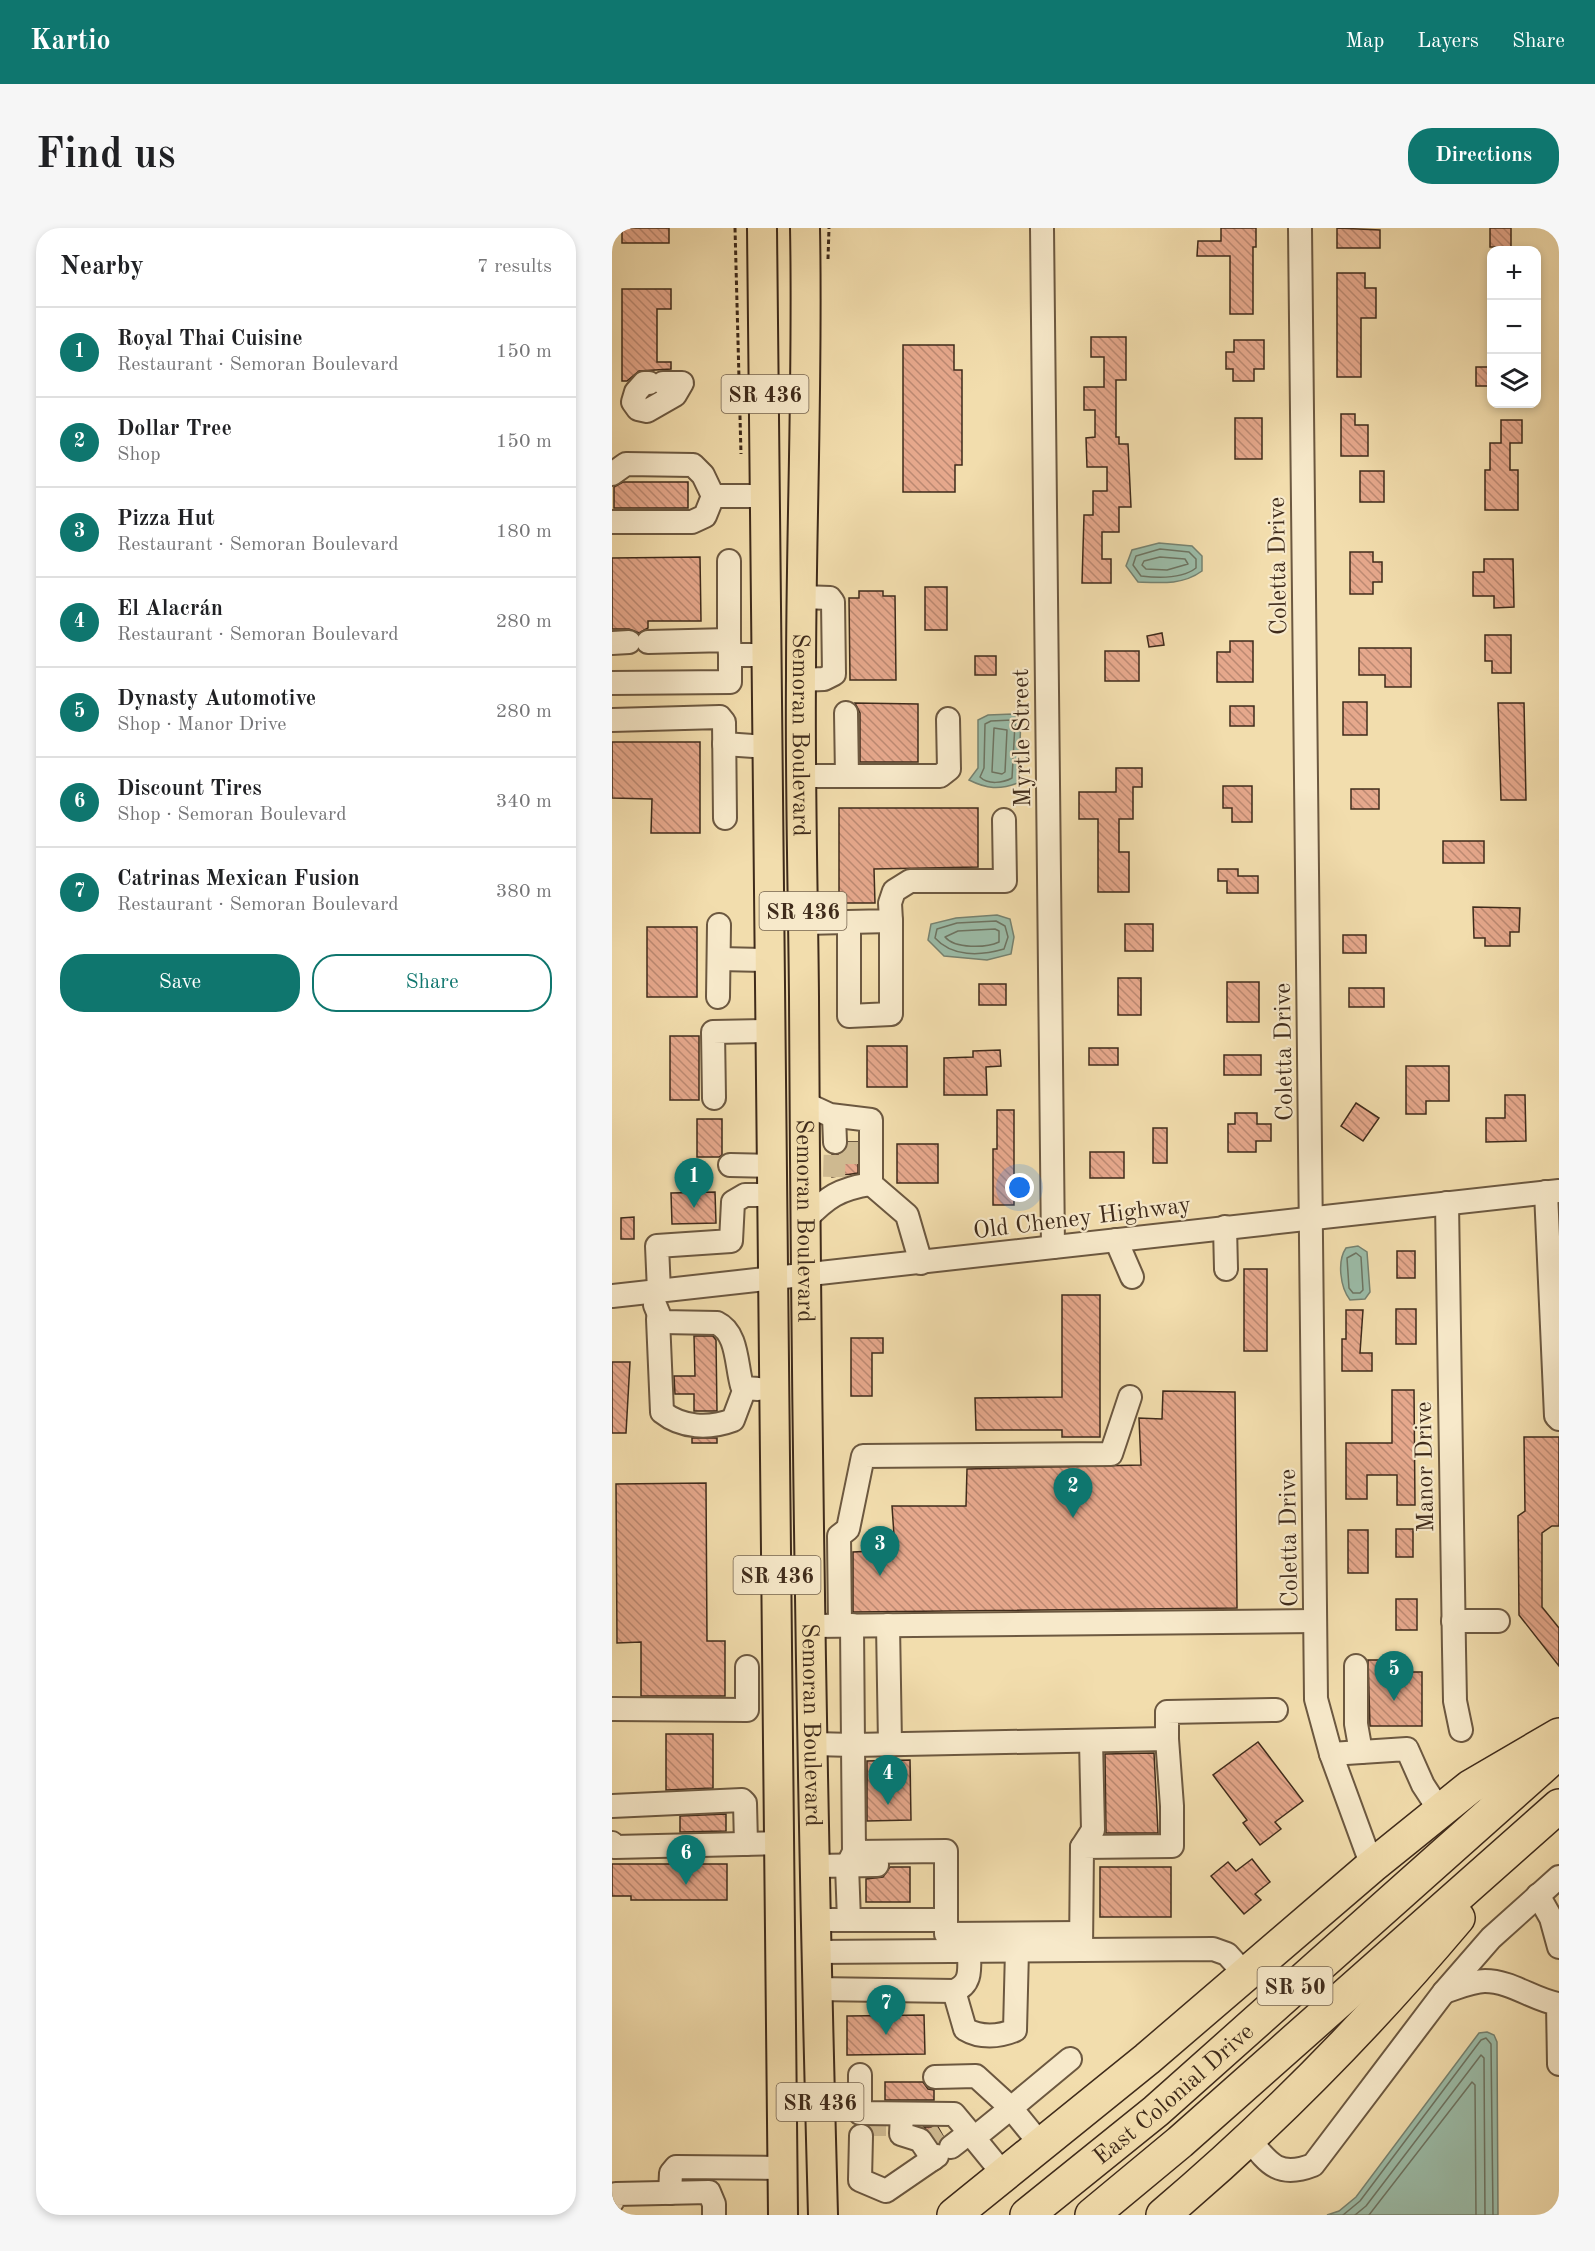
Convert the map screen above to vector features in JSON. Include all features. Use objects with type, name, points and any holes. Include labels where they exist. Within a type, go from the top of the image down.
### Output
[{"type":"highway","points":[[954,2215],[1042,2146],[1372,1866],[1470,1787],[1559,1735]]},
{"type":"highway","name":"East Colonial Drive","points":[[1027,2215],[1156,2111],[1559,1752]]},
{"type":"highway","name":"East Colonial Drive","points":[[1092,2215],[1180,2142],[1559,1806]]},
{"type":"highway","points":[[1163,2215],[1250,2140],[1302,2090],[1414,1971],[1528,1834]]},
{"type":"main road","name":"Semoran Boulevard","points":[[762,228],[769,1030],[775,1280],[783,2215]]},
{"type":"main road","points":[[774,228],[776,323],[783,339],[807,353]]},
{"type":"main road","name":"Semoran Boulevard","points":[[805,228],[807,353],[801,547],[805,1276],[816,1989],[823,2215]]},
{"type":"main road","points":[[764,372],[784,415],[784,485],[801,547]]},
{"type":"main road","points":[[768,747],[782,778],[783,891],[804,923]]},
{"type":"main road","points":[[776,1524],[793,1552],[795,1707],[814,1744]]},
{"type":"main road","points":[[779,1786],[798,1806],[799,1828],[815,1866]]},
{"type":"street","name":"Myrtle Street","points":[[1042,228],[1053,1247]]},
{"type":"street","name":"Coletta Drive","points":[[1300,228],[1316,1699],[1330,1754],[1372,1866]]},
{"type":"street","points":[[612,474],[626,464],[693,465],[703,475],[713,496],[705,516],[692,522],[612,522]]},
{"type":"street","points":[[713,496],[765,496]]},
{"type":"street","points":[[612,683],[730,682],[729,561]]},
{"type":"street","points":[[629,642],[730,648],[767,658]]},
{"type":"street","points":[[846,713],[847,776]]},
{"type":"street","points":[[612,720],[720,717],[724,722],[725,818]]},
{"type":"street","points":[[802,776],[940,776],[949,769],[948,719]]},
{"type":"street","points":[[724,744],[768,747]]},
{"type":"street","points":[[849,922],[849,1016],[891,1014],[890,903],[894,891],[900,885],[910,881],[1005,881],[1004,820]]},
{"type":"street","points":[[804,923],[891,921]]},
{"type":"street","points":[[718,997],[719,925]]},
{"type":"street","points":[[718,959],[770,960]]},
{"type":"street","points":[[714,1098],[713,1032],[769,1030]]},
{"type":"street","points":[[804,1103],[842,1117],[871,1120],[848,1184],[826,1198],[805,1220]]},
{"type":"street","points":[[842,1117],[842,1142]]},
{"type":"street","points":[[730,1166],[772,1166]]},
{"type":"street","points":[[848,1184],[907,1215],[921,1263]]},
{"type":"street","name":"Old Cheney Highway","points":[[612,1296],[775,1280],[1552,1191]]},
{"type":"street","points":[[1552,1191],[1556,1416],[1559,1419]]},
{"type":"street","points":[[658,1318],[662,1322],[707,1322],[723,1326],[732,1341],[739,1376],[745,1389],[733,1420],[721,1424],[682,1424],[675,1422],[662,1412],[655,1292],[657,1246],[731,1241],[733,1202],[745,1195],[772,1195]]},
{"type":"street","name":"Manor Drive","points":[[1447,1203],[1455,1701],[1461,1730]]},
{"type":"street","points":[[1225,1227],[1226,1269]]},
{"type":"street","points":[[1116,1240],[1132,1277]]},
{"type":"street","points":[[745,1389],[775,1388]]},
{"type":"street","points":[[849,1920],[853,1745],[839,1536],[848,1529],[863,1456],[1112,1454],[1130,1397]]},
{"type":"street","points":[[811,1626],[1315,1621]]},
{"type":"street","points":[[1453,1622],[1498,1621]]},
{"type":"street","points":[[888,1625],[890,1744]]},
{"type":"street","points":[[1356,1666],[1356,1724],[1361,1752]]},
{"type":"street","points":[[612,1709],[747,1710],[747,1667]]},
{"type":"street","points":[[747,1698],[778,1698]]},
{"type":"street","points":[[1082,1847],[1172,1845],[1167,1712],[1276,1710]]},
{"type":"street","points":[[814,1744],[1167,1739]]},
{"type":"street","points":[[1081,1941],[1082,1847],[1094,1830],[1091,1741]]},
{"type":"street","points":[[1330,1754],[1407,1749],[1423,1785],[1440,1811]]},
{"type":"street","points":[[612,1806],[742,1800],[745,1803],[746,1844]]},
{"type":"street","points":[[612,1843],[615,1847],[780,1843]]},
{"type":"street","points":[[815,1866],[851,1859],[945,1851],[939,1920],[946,1934],[1213,1948],[1227,1954],[1245,1975]]},
{"type":"street","points":[[1250,2140],[1268,2164],[1282,2170],[1300,2170],[1313,2165],[1443,1992],[1491,1938],[1559,1877]]},
{"type":"street","points":[[1538,1895],[1551,1918],[1559,1947]]},
{"type":"street","points":[[815,1920],[939,1920]]},
{"type":"street","points":[[816,1952],[1017,1950],[1081,1941]]},
{"type":"street","points":[[816,1989],[954,1991],[966,1984],[970,1976],[969,1950]]},
{"type":"street","points":[[954,1991],[965,2030],[973,2034],[991,2036],[1015,2030],[1017,1950]]},
{"type":"street","points":[[1443,1992],[1487,1981],[1506,1985],[1542,2001],[1559,2003],[1559,2064]]},
{"type":"street","points":[[860,2074],[867,2128],[860,2180],[886,2191],[947,2142],[1011,2108],[1070,2059]]},
{"type":"street","points":[[935,2077],[976,2076],[1011,2108],[1042,2146]]},
{"type":"street","points":[[867,2128],[902,2114],[954,2114],[947,2142]]},
{"type":"street","points":[[902,2114],[901,2134],[920,2140],[947,2142],[1005,2176]]},
{"type":"street","points":[[670,2193],[671,2173],[676,2167],[782,2168]]},
{"type":"street","points":[[612,2202],[616,2194],[709,2192],[714,2204],[714,2215]]},
{"type":"path","points":[[735,228],[742,462]]},
{"type":"water","points":[[1159,543],[1192,546],[1202,556],[1202,571],[1179,581],[1138,582],[1126,566],[1132,550]]},
{"type":"water","points":[[1013,714],[1021,720],[1018,783],[993,788],[969,780],[978,768],[978,720],[988,715]]},
{"type":"water","points":[[997,915],[1010,919],[1014,937],[1011,954],[987,960],[944,956],[928,940],[931,924],[956,918]]},
{"type":"water","points":[[1358,1246],[1367,1252],[1370,1292],[1365,1299],[1350,1300],[1342,1281],[1341,1260],[1346,1248]]},
{"type":"water","points":[[1487,2032],[1494,2035],[1497,2042],[1498,2215],[1327,2215],[1339,2211],[1356,2197],[1479,2033]]},
{"type":"building","points":[[622,228],[669,228],[669,243],[622,243]]},
{"type":"building","points":[[1221,228],[1256,228],[1256,247],[1253,247],[1253,314],[1230,314],[1230,256],[1197,256],[1198,241],[1221,241]]},
{"type":"building","points":[[1337,228],[1380,230],[1380,248],[1337,248]]},
{"type":"building","points":[[1490,228],[1511,228],[1511,246],[1490,246]]},
{"type":"building","points":[[1337,273],[1365,273],[1365,288],[1376,288],[1376,318],[1361,318],[1361,377],[1337,377]]},
{"type":"building","points":[[622,289],[671,289],[671,309],[657,309],[657,362],[671,362],[671,369],[639,371],[627,381],[622,381]]},
{"type":"building","points":[[1091,337],[1126,337],[1126,380],[1116,380],[1116,437],[1119,437],[1119,444],[1128,444],[1131,507],[1119,507],[1119,532],[1102,532],[1102,559],[1111,559],[1111,583],[1082,583],[1084,515],[1093,515],[1093,491],[1107,491],[1107,467],[1087,467],[1086,438],[1095,437],[1095,410],[1084,410],[1084,387],[1104,387],[1104,357],[1091,357]]},
{"type":"building","points":[[1234,340],[1264,340],[1264,369],[1254,369],[1254,381],[1233,381],[1233,369],[1226,369],[1226,352],[1234,352]]},
{"type":"building","points":[[903,345],[954,345],[954,370],[962,370],[962,465],[955,465],[955,492],[903,492]]},
{"type":"building","points":[[1476,367],[1487,367],[1487,386],[1476,386]]},
{"type":"building","points":[[1341,414],[1355,414],[1355,425],[1368,425],[1368,456],[1341,456]]},
{"type":"building","points":[[1235,418],[1262,418],[1262,459],[1235,459]]},
{"type":"building","points":[[1501,420],[1522,420],[1522,443],[1510,443],[1510,470],[1518,470],[1518,510],[1485,510],[1485,470],[1490,470],[1490,443],[1501,443]]},
{"type":"building","points":[[1360,471],[1384,471],[1384,502],[1360,502]]},
{"type":"building","points":[[623,482],[688,482],[688,508],[614,508],[614,487]]},
{"type":"building","points":[[1350,552],[1373,552],[1373,562],[1382,562],[1382,582],[1373,582],[1373,594],[1350,594]]},
{"type":"building","points":[[700,557],[701,621],[648,621],[648,628],[639,633],[629,629],[612,629],[612,558]]},
{"type":"building","points":[[1484,559],[1513,559],[1514,607],[1494,608],[1494,596],[1473,596],[1473,572],[1484,572]]},
{"type":"building","points":[[925,587],[947,587],[947,630],[925,630]]},
{"type":"building","points":[[859,591],[883,591],[883,596],[895,596],[896,680],[850,680],[849,598],[859,598]]},
{"type":"building","points":[[1162,633],[1164,645],[1149,647],[1147,636]]},
{"type":"building","points":[[1485,635],[1511,635],[1511,673],[1492,673],[1492,661],[1485,661]]},
{"type":"building","points":[[1230,641],[1253,641],[1253,682],[1217,682],[1217,652],[1230,652]]},
{"type":"building","points":[[1359,648],[1411,648],[1411,687],[1385,687],[1385,675],[1359,675]]},
{"type":"building","points":[[1105,651],[1139,651],[1139,681],[1105,681]]},
{"type":"building","points":[[975,656],[996,656],[996,675],[975,675]]},
{"type":"building","points":[[1343,702],[1367,702],[1367,735],[1343,735]]},
{"type":"building","points":[[855,703],[918,704],[918,762],[860,762],[860,713]]},
{"type":"building","points":[[1498,703],[1524,703],[1526,800],[1501,800]]},
{"type":"building","points":[[1230,706],[1254,706],[1254,726],[1230,726]]},
{"type":"building","points":[[612,742],[700,742],[700,833],[651,833],[652,799],[612,798]]},
{"type":"building","points":[[1116,768],[1142,768],[1142,787],[1133,787],[1133,819],[1119,819],[1119,852],[1129,852],[1129,892],[1098,892],[1098,819],[1079,819],[1079,792],[1116,792]]},
{"type":"building","points":[[1223,786],[1252,786],[1252,822],[1232,822],[1232,808],[1223,808]]},
{"type":"building","points":[[1351,789],[1379,789],[1379,809],[1351,809]]},
{"type":"building","points":[[839,808],[978,808],[978,867],[874,869],[875,903],[839,903]]},
{"type":"building","points":[[1443,841],[1484,841],[1484,863],[1443,863]]},
{"type":"building","points":[[1218,869],[1238,869],[1238,876],[1258,876],[1258,893],[1227,893],[1227,881],[1218,881]]},
{"type":"building","points":[[1473,907],[1520,908],[1519,932],[1510,932],[1510,946],[1485,946],[1485,938],[1474,938]]},
{"type":"building","points":[[1125,924],[1153,924],[1153,951],[1125,951]]},
{"type":"building","points":[[647,927],[697,927],[697,997],[647,997]]},
{"type":"building","points":[[1343,935],[1366,935],[1366,953],[1343,953]]},
{"type":"building","points":[[1118,978],[1141,978],[1141,1015],[1118,1015]]},
{"type":"building","points":[[1227,982],[1259,982],[1259,1022],[1227,1022]]},
{"type":"building","points":[[979,984],[1006,984],[1006,1005],[979,1005]]},
{"type":"building","points":[[1349,988],[1384,988],[1384,1007],[1349,1007]]},
{"type":"building","points":[[670,1036],[699,1036],[699,1100],[670,1100]]},
{"type":"building","points":[[867,1046],[907,1046],[907,1087],[867,1087]]},
{"type":"building","points":[[1089,1048],[1118,1048],[1118,1065],[1089,1065]]},
{"type":"building","points":[[1000,1050],[1001,1066],[986,1067],[987,1095],[944,1095],[944,1058],[973,1057],[973,1051]]},
{"type":"building","points":[[1224,1055],[1261,1055],[1261,1075],[1224,1075]]},
{"type":"building","points":[[1406,1066],[1449,1066],[1449,1101],[1426,1101],[1426,1114],[1406,1114]]},
{"type":"building","points":[[1505,1095],[1525,1095],[1526,1141],[1486,1142],[1486,1118],[1505,1118]]},
{"type":"building","points":[[1356,1103],[1379,1118],[1363,1141],[1341,1126]]},
{"type":"building","points":[[997,1110],[1014,1110],[1014,1205],[993,1205],[993,1149],[997,1149]]},
{"type":"building","points":[[1235,1113],[1257,1113],[1257,1124],[1271,1124],[1271,1141],[1256,1141],[1256,1152],[1228,1152],[1228,1124],[1235,1124]]},
{"type":"building","points":[[697,1119],[722,1119],[722,1155],[719,1157],[697,1157]]},
{"type":"building","points":[[1153,1128],[1167,1128],[1167,1163],[1153,1163]]},
{"type":"building","points":[[848,1142],[858,1142],[858,1173],[832,1177],[832,1155],[843,1153]]},
{"type":"building","points":[[897,1144],[938,1144],[938,1183],[897,1183]]},
{"type":"building","points":[[1090,1152],[1124,1152],[1124,1178],[1090,1178]]},
{"type":"building","points":[[715,1192],[716,1223],[672,1224],[671,1193]]},
{"type":"building","points":[[634,1217],[634,1239],[621,1239],[621,1218]]},
{"type":"building","points":[[1397,1251],[1415,1251],[1415,1278],[1397,1278]]},
{"type":"building","points":[[1244,1269],[1267,1269],[1267,1351],[1244,1351]]},
{"type":"building","points":[[1062,1295],[1100,1295],[1100,1437],[1062,1437],[1062,1430],[976,1430],[975,1398],[1062,1397]]},
{"type":"building","points":[[1396,1309],[1416,1309],[1416,1344],[1396,1344]]},
{"type":"building","points":[[1346,1310],[1363,1310],[1360,1353],[1372,1353],[1372,1371],[1342,1371],[1342,1339],[1346,1339]]},
{"type":"building","points":[[694,1336],[713,1336],[716,1340],[717,1411],[694,1411],[694,1394],[675,1394],[674,1376],[695,1376]]},
{"type":"building","points":[[851,1338],[883,1338],[883,1353],[872,1353],[872,1396],[851,1396]]},
{"type":"building","points":[[612,1362],[630,1362],[626,1433],[612,1433]]},
{"type":"building","points":[[1392,1390],[1414,1390],[1415,1505],[1397,1505],[1397,1475],[1367,1475],[1367,1499],[1346,1499],[1346,1443],[1392,1443]]},
{"type":"building","points":[[1163,1391],[1235,1392],[1237,1608],[853,1612],[853,1552],[895,1550],[892,1506],[966,1506],[967,1469],[1141,1465],[1139,1418],[1162,1419]]},
{"type":"building","points":[[1524,1437],[1559,1437],[1559,1526],[1552,1526],[1542,1533],[1542,1607],[1559,1628],[1559,1666],[1519,1615],[1518,1516],[1525,1511]]},
{"type":"building","points":[[692,1438],[717,1438],[717,1443],[692,1443]]},
{"type":"building","points":[[706,1483],[707,1641],[725,1641],[725,1696],[641,1696],[641,1642],[617,1643],[616,1484]]},
{"type":"building","points":[[1396,1529],[1413,1529],[1413,1557],[1396,1557]]},
{"type":"building","points":[[1348,1530],[1368,1530],[1368,1573],[1348,1573]]},
{"type":"building","points":[[1396,1599],[1417,1599],[1417,1630],[1396,1630]]},
{"type":"building","points":[[1368,1660],[1395,1660],[1395,1672],[1422,1672],[1422,1726],[1370,1726]]},
{"type":"building","points":[[666,1734],[713,1734],[713,1788],[666,1790]]},
{"type":"building","points":[[1258,1742],[1303,1801],[1275,1822],[1281,1829],[1260,1845],[1243,1823],[1247,1820],[1213,1775]]},
{"type":"building","points":[[1154,1753],[1158,1833],[1106,1833],[1105,1754]]},
{"type":"building","points":[[910,1760],[911,1820],[867,1821],[867,1761]]},
{"type":"building","points":[[726,1814],[726,1831],[680,1832],[680,1816]]},
{"type":"building","points":[[1252,1859],[1270,1882],[1255,1894],[1261,1900],[1244,1914],[1211,1876],[1228,1862],[1236,1871]]},
{"type":"building","points":[[612,1864],[727,1864],[727,1900],[631,1900],[631,1896],[612,1896]]},
{"type":"building","points":[[890,1867],[910,1867],[910,1902],[866,1902],[866,1879],[883,1877]]},
{"type":"building","points":[[1100,1867],[1171,1867],[1171,1917],[1100,1917]]},
{"type":"building","points":[[924,2015],[925,2054],[847,2055],[847,2016]]},
{"type":"building","points":[[885,2082],[923,2082],[928,2089],[934,2090],[934,2100],[885,2100]]},
{"type":"building","points":[[924,2127],[938,2127],[943,2136],[938,2143]]},
{"type":"tunnel","points":[[834,1177],[835,1142]]},
{"type":"tunnel","points":[[850,1142],[850,1177]]},
{"type":"tunnel","points":[[875,2119],[875,2136]]},
{"type":"tunnel","points":[[928,2143],[942,2134]]},
{"type":"place","name":"Royal Thai Cuisine","points":[[694,1208]]},
{"type":"place","name":"Dollar Tree","points":[[1073,1518]]},
{"type":"place","name":"Pizza Hut","points":[[880,1576]]},
{"type":"place","name":"Dynasty Automotive","points":[[1394,1701]]},
{"type":"place","name":"El Alacrán","points":[[888,1805]]},
{"type":"place","name":"Discount Tires","points":[[686,1885]]},
{"type":"place","name":"Catrinas Mexican Fusion","points":[[886,2035]]}]
